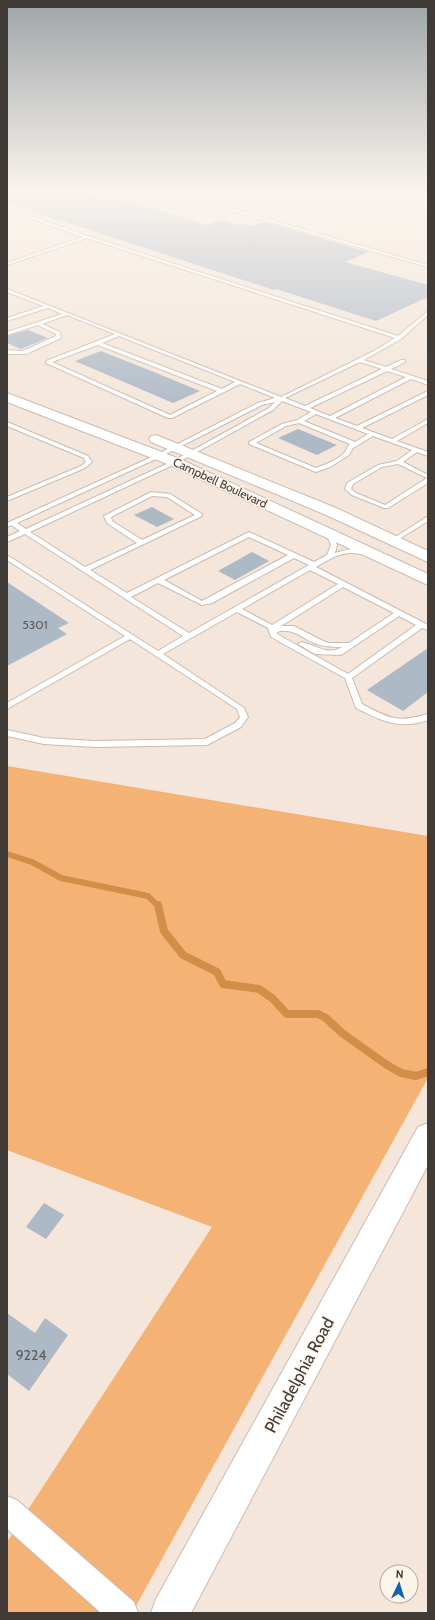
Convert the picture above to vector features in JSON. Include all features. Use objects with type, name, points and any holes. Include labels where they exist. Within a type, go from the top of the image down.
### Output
[{"type":"main road","name":"Campbell Boulevard","points":[[7,397],[174,462],[428,580]]},
{"type":"main road","name":"Campbell Boulevard","points":[[146,435],[176,446],[330,511],[428,556]]},
{"type":"main road","name":"Philadelphia Road","points":[[170,1613],[428,1136]]},
{"type":"street","points":[[7,1510],[123,1613]]},
{"type":"lane","points":[[175,266],[399,338]]},
{"type":"lane","points":[[7,290],[330,418],[416,450],[427,452]]},
{"type":"lane","points":[[7,298],[17,294]]},
{"type":"lane","points":[[7,320],[48,306]]},
{"type":"lane","points":[[14,309],[25,314]]},
{"type":"lane","points":[[9,524],[158,456],[260,404],[282,398],[360,360],[399,338],[428,312]]},
{"type":"lane","points":[[7,334],[66,314]]},
{"type":"lane","points":[[7,352],[24,352],[59,337],[58,333],[37,324]]},
{"type":"lane","points":[[118,335],[48,362],[170,417],[240,382]]},
{"type":"lane","points":[[98,342],[222,391]]},
{"type":"lane","points":[[360,360],[428,383]]},
{"type":"lane","points":[[305,408],[403,361]]},
{"type":"lane","points":[[330,418],[411,377]]},
{"type":"lane","points":[[358,428],[428,393]]},
{"type":"lane","points":[[7,540],[192,453],[271,409],[282,398]]},
{"type":"lane","points":[[316,412],[299,421],[284,425],[251,443],[316,470],[328,466],[347,454],[350,447],[372,434]]},
{"type":"lane","points":[[299,421],[355,444]]},
{"type":"lane","points":[[393,441],[428,421]]},
{"type":"lane","points":[[7,424],[86,457],[89,462],[83,467],[7,499]]},
{"type":"lane","points":[[416,450],[399,462],[380,466],[350,483],[348,489],[354,494],[386,507],[428,480]]},
{"type":"lane","points":[[399,462],[428,477]]},
{"type":"lane","points":[[87,570],[200,515],[168,495],[151,494],[107,516],[109,522],[142,543]]},
{"type":"lane","points":[[394,540],[428,518]]},
{"type":"lane","points":[[9,524],[26,531],[188,636]]},
{"type":"lane","points":[[127,596],[249,534],[293,555],[342,584],[424,626],[348,677]]},
{"type":"lane","points":[[329,534],[334,545],[330,556]]},
{"type":"lane","points":[[158,654],[330,556],[350,551],[368,552]]},
{"type":"lane","points":[[158,580],[197,601],[202,603],[209,602],[293,555]]},
{"type":"lane","points":[[7,557],[240,708],[244,717],[238,725],[207,742],[199,743],[95,744],[44,741],[7,734]]},
{"type":"lane","points":[[272,628],[342,584]]},
{"type":"lane","points":[[237,609],[318,652],[338,653],[399,613]]},
{"type":"lane","points":[[272,628],[274,635],[348,677],[359,706],[386,720],[407,724],[428,717]]},
{"type":"lane","points":[[7,706],[130,636]]},
{"type":"shaded area","points":[[7,766],[428,836],[428,1078],[132,1613],[7,1613],[7,1542],[212,1227],[7,1150]]},
{"type":"building","points":[[199,266],[358,266],[428,285],[428,297],[376,321],[276,289],[274,290]]},
{"type":"building","points":[[28,330],[48,338],[21,349],[7,343],[7,336]]},
{"type":"building","points":[[101,351],[200,391],[173,403],[75,361]]},
{"type":"building","points":[[298,429],[337,445],[317,455],[278,438]]},
{"type":"building","points":[[152,507],[174,519],[157,527],[134,515]]},
{"type":"building","points":[[252,552],[269,561],[235,580],[218,571]]},
{"type":"building","points":[[7,582],[69,623],[58,628],[67,634],[7,666]]},
{"type":"building","points":[[428,648],[428,692],[403,711],[367,690]]},
{"type":"building","points":[[44,1203],[64,1215],[46,1239],[26,1227]]},
{"type":"building","points":[[7,1313],[35,1333],[45,1318],[68,1335],[29,1391],[7,1374]]},
{"type":"waterway","points":[[7,854],[32,862],[61,878],[148,896],[158,906]]},
{"type":"waterway","points":[[158,905],[164,931],[183,955],[217,972],[223,984],[259,989],[272,998],[287,1014],[318,1014],[326,1018],[342,1033],[387,1065],[401,1073],[416,1076],[428,1072]]}]
